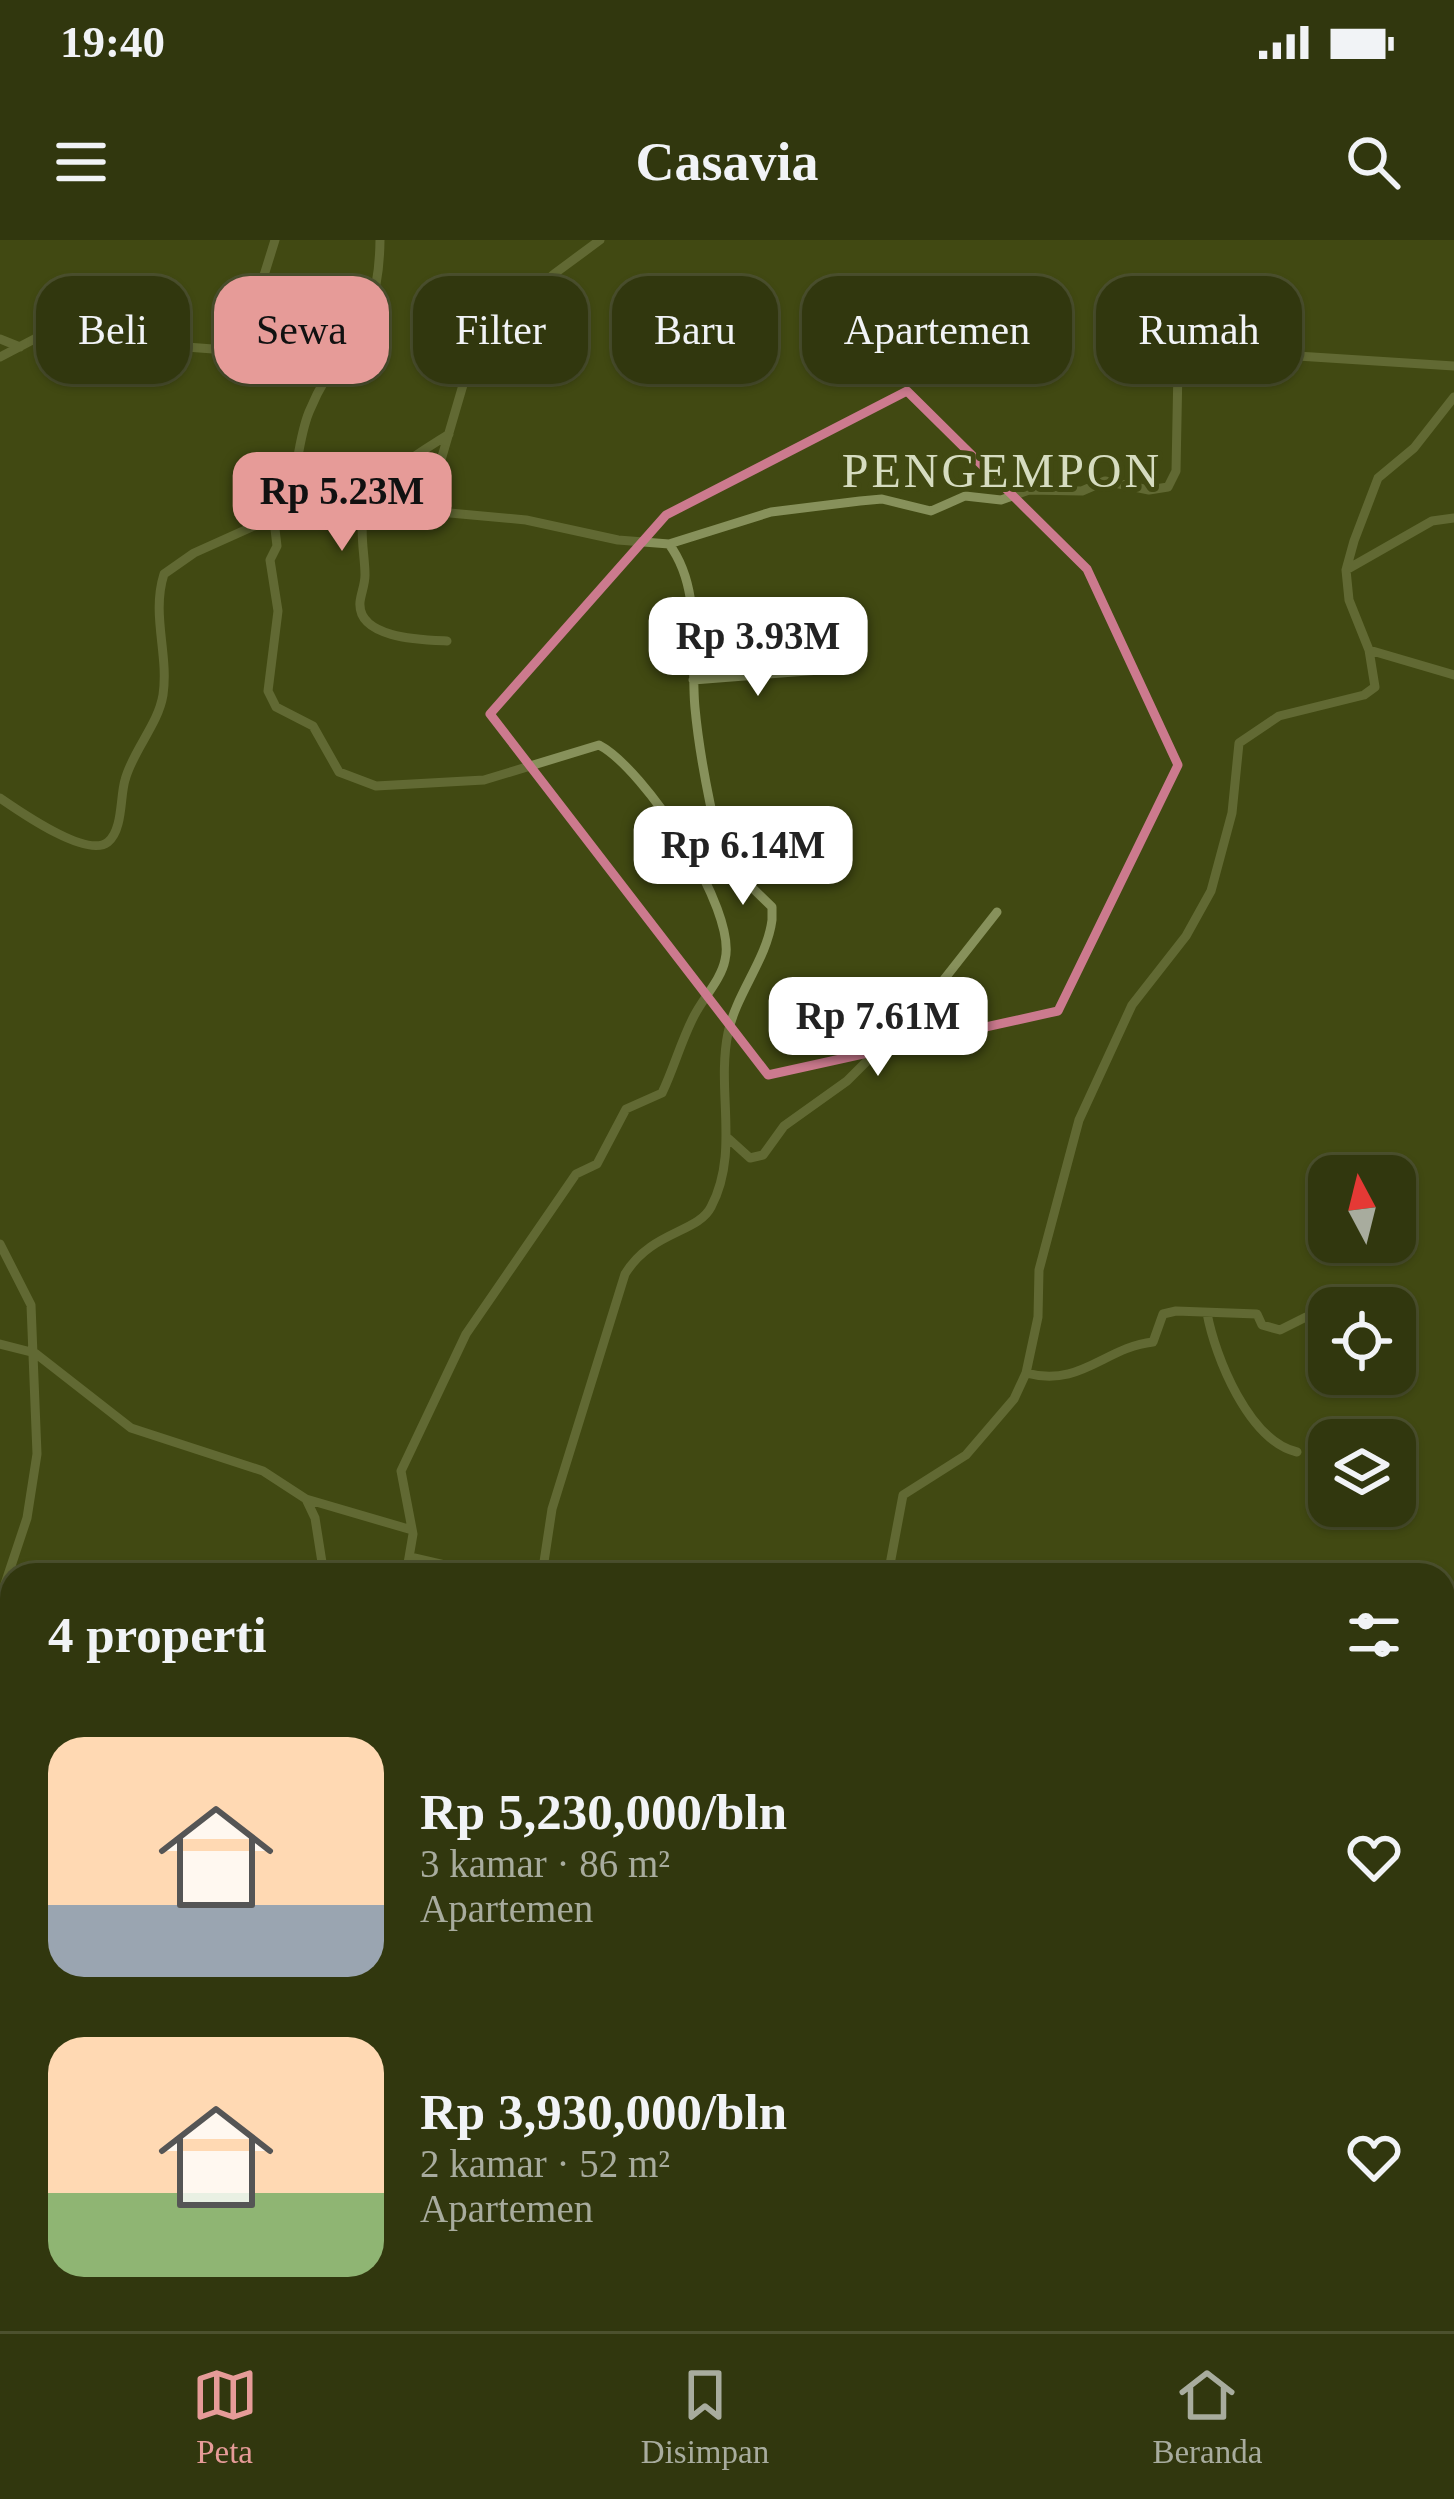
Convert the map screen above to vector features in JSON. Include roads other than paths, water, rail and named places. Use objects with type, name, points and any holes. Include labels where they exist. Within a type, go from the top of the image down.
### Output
[{"type":"street","points":[[0,357],[41,335],[96,361],[160,345],[213,349],[256,301],[275,240]]},
{"type":"street","points":[[0,798],[70,840],[96,847],[108,842],[116,830],[126,773],[163,696],[157,628],[164,574],[194,553],[274,521],[288,505],[309,412],[366,326],[379,275],[380,240]]},
{"type":"street","points":[[598,241],[484,340],[470,362],[453,431],[428,491],[439,512],[526,520],[618,540],[669,544],[771,512],[860,501],[882,499],[931,511],[965,496],[1001,500],[1029,490],[1082,491],[1105,482],[1149,490],[1168,487],[1176,471],[1178,367],[1186,357],[1265,354],[1454,365]]},
{"type":"street","points":[[0,339],[20,347]]},
{"type":"street","points":[[890,1563],[903,1495],[956,1465],[1006,1409],[1026,1373],[1038,1317],[1039,1270],[1079,1120],[1132,1005],[1186,937],[1211,891],[1232,813],[1239,742],[1279,716],[1369,693],[1375,687],[1369,650],[1349,600],[1346,571],[1378,478],[1414,448],[1454,397]]},
{"type":"street","points":[[447,641],[390,633],[369,622],[360,602],[365,580],[363,519],[368,505],[405,463],[453,431]]},
{"type":"street","points":[[1346,571],[1432,521],[1454,518]]},
{"type":"street","points":[[274,521],[277,546],[270,560],[278,611],[268,691],[276,707],[313,726],[328,761],[339,772],[376,786],[484,780],[599,745],[636,777],[703,878],[721,915],[723,967],[691,1021],[662,1093],[626,1109],[597,1164],[576,1174],[466,1334],[407,1450],[401,1488],[412,1530],[409,1563]]},
{"type":"street","points":[[544,1563],[552,1509],[625,1274],[646,1246],[704,1217],[712,1206],[729,1138],[723,1060],[729,1026],[771,930],[772,907],[728,864],[715,827],[693,680],[692,609],[681,560],[669,544]]},
{"type":"street","points":[[1369,650],[1454,675]]},
{"type":"street","points":[[693,680],[820,670]]},
{"type":"street","points":[[0,811],[19,810]]},
{"type":"street","points":[[703,878],[728,864]]},
{"type":"street","points":[[729,1138],[750,1158],[763,1155],[784,1126],[847,1081],[927,1001],[997,911]]},
{"type":"street","points":[[0,1244],[31,1305],[35,1352],[36,1472],[10,1563]]},
{"type":"street","points":[[1207,1313],[1221,1369],[1275,1444],[1297,1452]]},
{"type":"street","points":[[1026,1373],[1063,1379],[1119,1356],[1132,1344],[1157,1340],[1163,1314],[1257,1314],[1262,1325],[1280,1330],[1306,1317]]},
{"type":"street","points":[[0,1344],[35,1352],[131,1428],[263,1471],[306,1499],[412,1530]]},
{"type":"street","points":[[306,1499],[315,1518],[322,1563]]},
{"type":"street","points":[[410,1558],[433,1563]]},
{"type":"district","name":"PENGEMPON","points":[[1002,470]]}]
